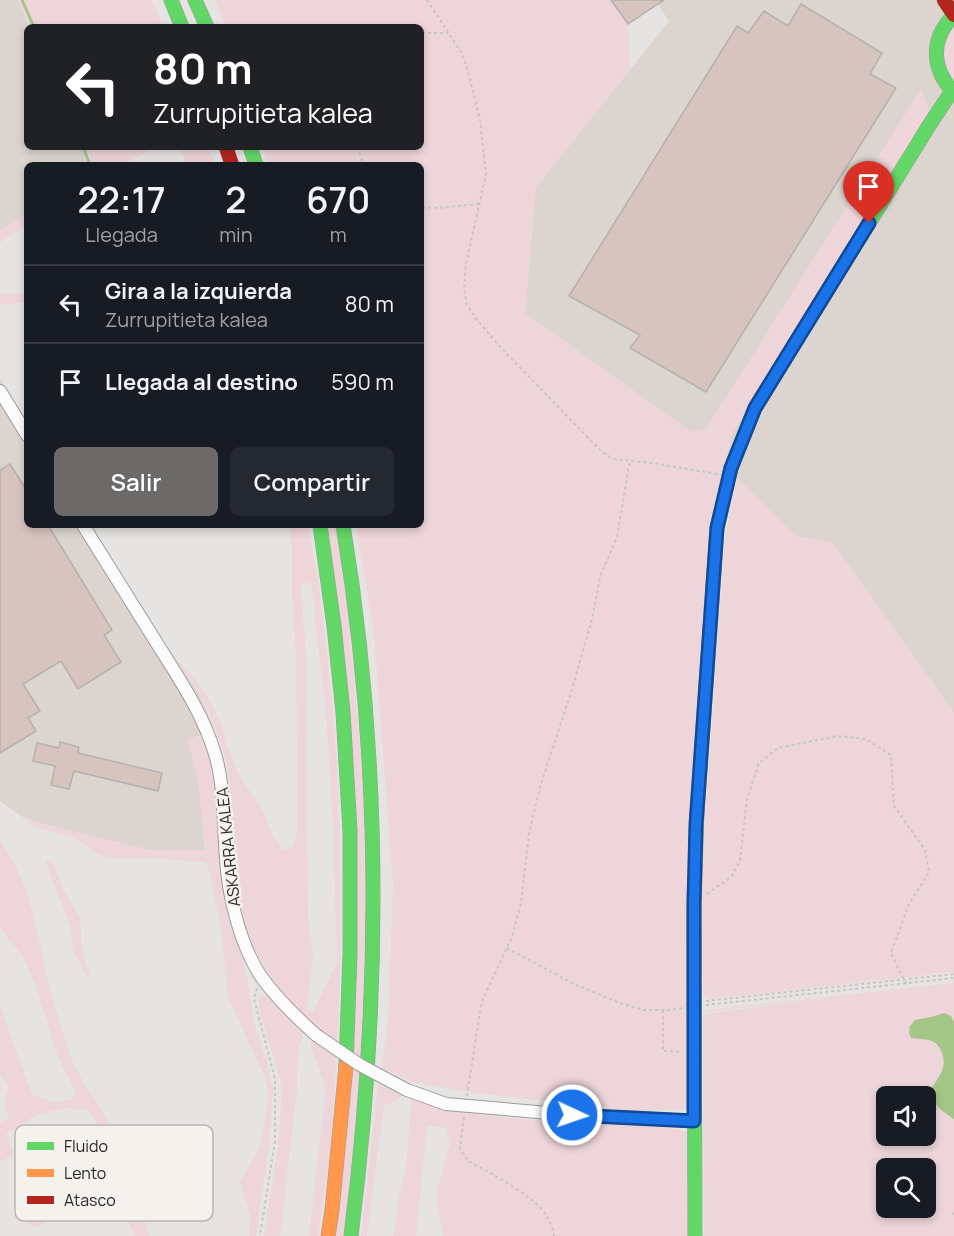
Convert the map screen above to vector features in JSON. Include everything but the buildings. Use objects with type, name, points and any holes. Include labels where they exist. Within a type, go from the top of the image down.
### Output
[{"type":"main road","points":[[171,0],[181,24]]},
{"type":"main road","points":[[197,0],[206,24]]},
{"type":"main road","points":[[695,1236],[693,1052],[699,1004],[694,903],[696,825],[717,528],[731,468],[755,408],[930,124],[953,92],[943,80],[937,67],[938,38],[944,26],[954,15],[944,0]]},
{"type":"main road","points":[[320,528],[340,680],[350,831],[350,954],[346,1064],[328,1236]]},
{"type":"main road","points":[[343,528],[357,622],[365,703],[373,840],[374,957],[368,1084],[351,1236]]},
{"type":"street","points":[[0,391],[24,430]]},
{"type":"street","name":"ASKARRA KALEA","points":[[85,528],[202,719],[216,755],[222,783],[226,861],[235,917],[260,975],[287,1007],[316,1035],[360,1065],[407,1090],[446,1104],[572,1115],[694,1121]]},
{"type":"path","points":[[427,0],[467,67],[480,120],[486,174],[466,264],[464,288],[467,305],[504,351],[600,450],[613,459],[729,477]]},
{"type":"path","points":[[424,33],[448,33]]},
{"type":"path","points":[[424,207],[480,204]]},
{"type":"path","points":[[554,1236],[548,1217],[539,1207],[520,1192],[468,1161],[460,1149],[480,1011],[483,999],[512,938],[521,903],[529,834],[540,786],[573,687],[589,630],[600,577],[617,537],[630,460]]},
{"type":"path","points":[[694,903],[731,877],[740,861],[747,799],[759,763],[778,748],[838,736],[867,739],[891,755],[894,806],[925,850],[929,872],[909,904],[891,953],[906,984]]},
{"type":"path","points":[[507,948],[574,984],[643,1010],[663,1010],[904,980],[954,976]]},
{"type":"path","points":[[260,975],[254,999],[275,1079],[275,1141],[260,1236]]},
{"type":"path","points":[[699,1004],[906,984],[954,976]]},
{"type":"path","points":[[663,1010],[663,1051],[693,1052]]},
{"type":"shaded area","points":[[0,0],[18,0],[29,24],[24,24],[24,150],[81,150],[87,162],[24,162],[24,227],[0,242]]},
{"type":"shaded area","points":[[18,0],[152,0],[162,24],[29,24]]},
{"type":"shaded area","points":[[215,0],[611,0],[628,24],[630,70],[536,187],[525,313],[691,432],[706,429],[921,89],[930,112],[733,432],[713,514],[687,1109],[631,1111],[475,1093],[412,1082],[382,1068],[388,1025],[393,884],[374,634],[356,528],[424,528],[424,162],[267,162],[264,150],[424,150],[424,24],[224,24]]},
{"type":"shaded area","points":[[655,0],[954,0],[954,713],[832,542],[797,537],[691,432],[525,313],[536,187],[669,21]]},
{"type":"shaded area","points":[[954,27],[954,81],[945,61],[945,47]]},
{"type":"shaded area","points":[[81,150],[149,150],[128,162],[87,162]]},
{"type":"shaded area","points":[[181,150],[210,150],[214,162],[185,162]]},
{"type":"shaded area","points":[[24,216],[24,227],[0,242],[0,230]]},
{"type":"shaded area","points":[[24,293],[24,302],[0,305],[0,294]]},
{"type":"shaded area","points":[[0,379],[24,418],[24,528],[92,528],[148,619],[201,697],[215,730],[188,740],[199,785],[205,850],[150,850],[46,825],[21,816],[0,801]]},
{"type":"shaded area","points":[[737,477],[797,537],[832,542],[954,713],[954,972],[710,999],[703,995],[701,876],[725,540]]},
{"type":"shaded area","points":[[289,528],[309,528],[319,591],[332,701],[341,868],[338,1035],[330,1146],[318,1236],[309,1236],[325,1085],[310,1044],[311,1041],[314,1044],[322,1033],[279,988],[257,954],[249,935],[237,895],[230,793],[224,754],[202,698],[170,652],[208,697],[222,726],[227,746],[240,777],[261,807],[273,836],[282,850],[291,849],[297,833],[296,658],[292,548]],"holes":[[[312,583],[326,712],[333,826],[337,963],[313,1012],[307,1009],[313,954],[308,917],[306,657],[301,584]]]},
{"type":"shaded area","points":[[326,528],[337,528],[345,576],[364,793],[366,997],[345,1236],[335,1236],[356,996]]},
{"type":"shaded area","points":[[198,736],[205,744],[216,786],[219,860],[228,918],[243,961],[253,1020],[273,1089],[269,1145],[256,1236],[249,1236],[250,1216],[240,1182],[261,1144],[269,1096],[265,1077],[228,997],[221,927],[206,862],[114,858],[99,855],[74,837],[34,827],[21,816],[46,825],[150,850],[205,850],[199,785],[188,740]]},
{"type":"shaded area","points":[[0,841],[18,870],[30,902],[50,989],[72,1059],[109,1125],[99,1125],[88,1110],[64,1108],[36,1115],[20,1125],[15,1125],[15,1128],[6,1134],[14,1155],[0,1162],[0,1123],[10,1117],[5,1102],[9,1086],[0,1074],[0,1006],[32,1095],[54,1102],[72,1099],[76,1092],[58,1057],[36,986],[22,955],[0,928]]},
{"type":"shaded area","points":[[45,860],[52,862],[80,919],[82,948],[90,978],[73,951],[71,928]]},
{"type":"shaded area","points":[[954,983],[954,1236],[704,1236],[703,1014],[836,997],[705,1012]]},
{"type":"shaded area","points":[[266,996],[303,1034],[298,1049],[297,1089],[280,1236],[264,1236],[279,1138],[282,1086],[259,1009],[259,998]]},
{"type":"shaded area","points":[[944,1013],[951,1016],[954,1022],[954,1119],[936,1103],[936,1086],[933,1086],[944,1063],[938,1045],[929,1040],[911,1038],[909,1034],[910,1026],[915,1020]]},
{"type":"shaded area","points":[[378,1084],[401,1095],[396,1102],[384,1105],[367,1236],[361,1236]]},
{"type":"shaded area","points":[[411,1100],[450,1110],[517,1119],[661,1126],[685,1131],[691,1138],[691,1236],[443,1236],[436,1193],[450,1144],[446,1128],[427,1125],[416,1236],[393,1236],[406,1169]]},
{"type":"shaded area","points":[[28,1221],[46,1221],[37,1227],[30,1225]]},
{"type":"shaded area","points":[[128,1221],[145,1221],[149,1236],[135,1236]]},
{"type":"waterway","points":[[22,0],[33,24]]},
{"type":"waterway","points":[[84,150],[89,162]]},
{"type":"traffic: fast","points":[[171,0],[181,24]]},
{"type":"traffic: fast","points":[[195,0],[206,24]]},
{"type":"traffic: fast","points":[[954,15],[941,34],[936,54],[941,74],[954,93]]},
{"type":"traffic: fast","points":[[714,572],[717,528],[731,468],[755,408],[952,91]]},
{"type":"traffic: fast","points":[[251,150],[255,162]]},
{"type":"traffic: fast","points":[[320,528],[343,712],[350,831],[350,954],[346,1066]]},
{"type":"traffic: fast","points":[[343,528],[356,613],[365,702],[371,791],[373,880],[368,1058],[351,1236]]},
{"type":"traffic: fast","points":[[695,1236],[694,903],[697,813]]},
{"type":"traffic: slow","points":[[697,813],[714,572]]},
{"type":"traffic: slow","points":[[328,1236],[346,1066]]},
{"type":"traffic: jam","points":[[944,0],[954,15]]},
{"type":"traffic: jam","points":[[227,150],[231,162]]},
{"type":"route","points":[[572,1115],[694,1121],[696,825],[717,528],[731,468],[755,408],[869,223]]}]
